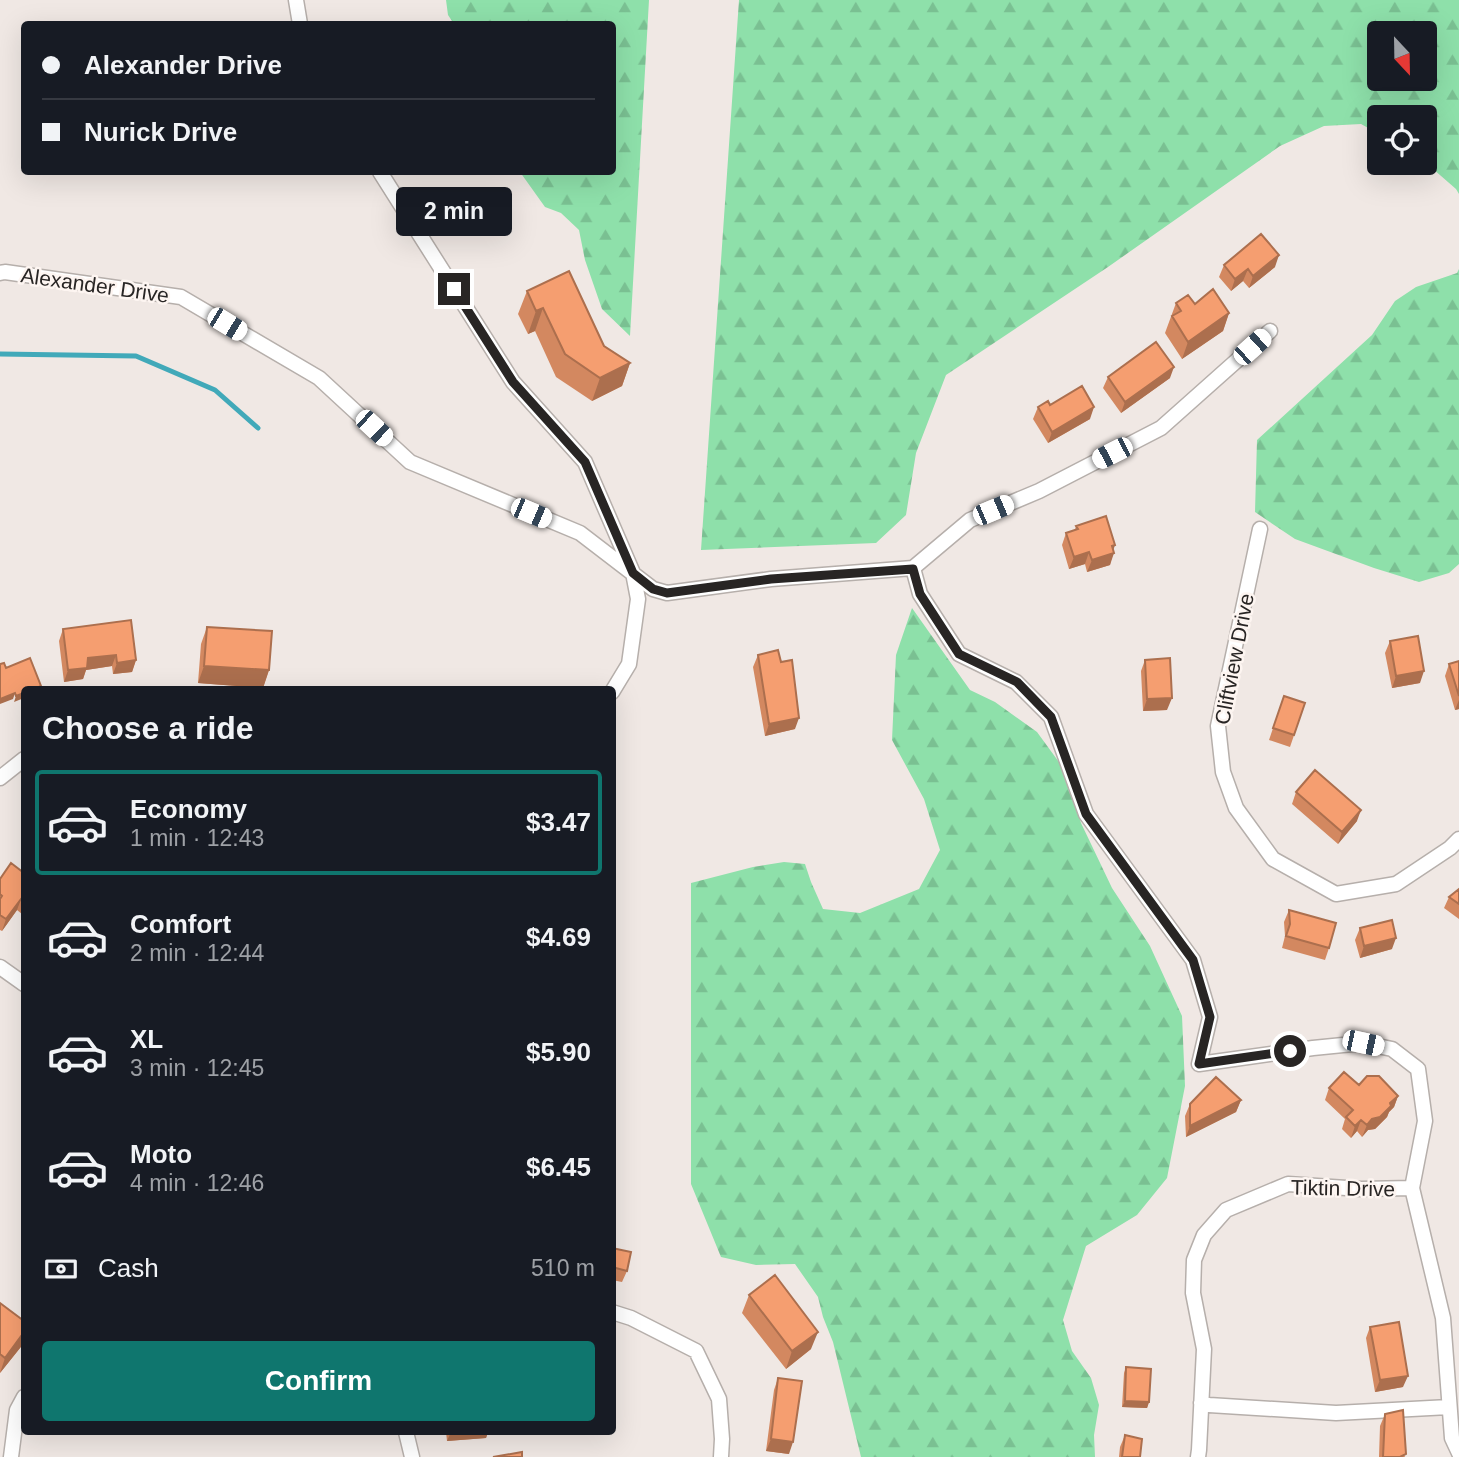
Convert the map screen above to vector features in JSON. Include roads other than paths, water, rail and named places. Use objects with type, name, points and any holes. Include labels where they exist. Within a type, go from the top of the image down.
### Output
[{"type":"street","points":[[296,0],[300,21]]},
{"type":"street","points":[[382,175],[513,382],[585,462],[633,573],[638,598],[629,664],[616,686]]},
{"type":"street","name":"Alexander Drive","points":[[0,273],[181,297],[319,378],[410,462],[580,533],[653,589],[667,593],[771,579],[913,569]]},
{"type":"street","points":[[1270,331],[1161,428],[1038,491],[970,520],[913,569],[920,594],[959,654],[1017,682],[1051,717],[1086,814],[1193,960],[1210,1017],[1199,1064],[1363,1043],[1392,1049],[1418,1069],[1422,1095],[1425,1121],[1412,1188]]},
{"type":"street","name":"Cliftview Drive","points":[[1260,529],[1218,726],[1223,772],[1236,808],[1273,859],[1336,894],[1396,884],[1459,839]]},
{"type":"street","points":[[0,778],[21,761]]},
{"type":"street","points":[[0,967],[21,982]]},
{"type":"street","name":"Tiktin Drive","points":[[1198,1457],[1204,1349],[1193,1293],[1194,1260],[1205,1236],[1227,1210],[1288,1184],[1362,1189],[1412,1188],[1443,1318],[1452,1438],[1459,1453]]},
{"type":"street","points":[[616,1313],[631,1318],[696,1351],[719,1399],[721,1457]]},
{"type":"street","points":[[11,1457],[16,1410],[21,1402]]},
{"type":"street","points":[[1202,1403],[1336,1413],[1449,1407]]},
{"type":"street","points":[[406,1435],[412,1457]]},
{"type":"waterway","points":[[0,354],[136,356],[215,390],[258,428]]}]
